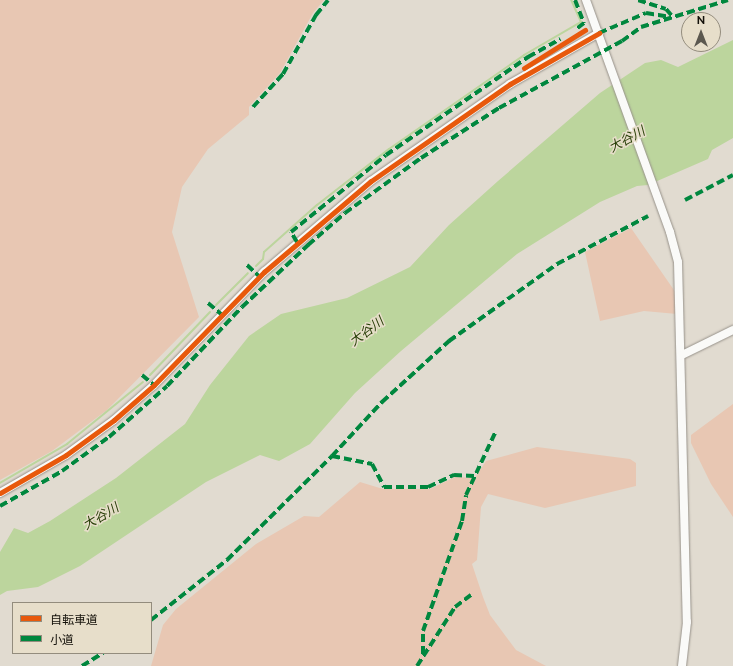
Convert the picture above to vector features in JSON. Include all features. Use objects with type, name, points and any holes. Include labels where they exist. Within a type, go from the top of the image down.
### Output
[{"type":"street","points":[[586,0],[606,51],[662,208],[678,262],[682,355],[687,622],[682,666]]},
{"type":"street","points":[[0,493],[66,455],[119,416],[154,385],[264,272],[360,189],[510,84],[599,32]]},
{"type":"street","points":[[682,355],[733,330]]},
{"type":"shaded area","points":[[0,0],[324,0],[313,13],[280,73],[249,107],[249,115],[208,149],[182,187],[172,232],[199,317],[107,410],[52,451],[0,480]]},
{"type":"shaded area","points":[[631,228],[676,293],[677,314],[644,311],[600,321],[585,252]]},
{"type":"shaded area","points":[[733,404],[733,517],[711,484],[691,443],[691,435]]},
{"type":"shaded area","points":[[537,447],[630,459],[636,463],[636,486],[545,508],[488,494],[481,507],[477,560],[472,564],[490,615],[516,650],[546,666],[151,666],[163,625],[176,609],[256,544],[304,516],[319,517],[360,482],[383,489],[430,489],[455,477],[475,478],[486,461]]},
{"type":"water","name":"大谷川","points":[[733,40],[733,138],[712,150],[708,159],[648,185],[637,186],[600,202],[517,254],[401,351],[355,393],[310,444],[279,461],[260,455],[206,482],[80,566],[38,587],[7,591],[0,595],[0,552],[14,528],[28,533],[50,521],[116,478],[185,424],[210,385],[249,336],[281,314],[347,298],[410,267],[449,225],[600,93],[645,63],[661,60],[678,67],[709,52],[721,52],[721,46]]},
{"type":"waterway","points":[[256,266],[263,259],[264,252],[317,205],[389,149],[524,55],[581,22],[571,0]]},
{"type":"waterway","points":[[216,305],[248,273]]},
{"type":"waterway","points":[[150,375],[210,312]]},
{"type":"waterway","points":[[0,483],[67,444],[143,382]]},
{"type":"marked path","points":[[253,107],[283,74],[316,15],[328,0]]},
{"type":"marked path","points":[[575,0],[584,23],[575,30]]},
{"type":"marked path","points":[[638,0],[666,9],[673,17]]},
{"type":"marked path","points":[[0,506],[62,471],[109,437],[167,386],[242,307],[308,245],[345,213],[421,158],[499,108],[622,41],[641,27],[728,0]]},
{"type":"marked path","points":[[599,33],[646,13],[671,17]]},
{"type":"marked path","points":[[297,242],[291,232],[386,155],[528,57],[560,39]]},
{"type":"marked path","points":[[685,200],[733,175]]},
{"type":"marked path","points":[[152,619],[227,560],[332,456],[382,402],[449,341],[557,264],[648,216]]},
{"type":"marked path","points":[[247,265],[259,276]]},
{"type":"marked path","points":[[208,303],[221,314]]},
{"type":"marked path","points":[[142,375],[154,385]]},
{"type":"marked path","points":[[423,654],[423,631],[462,521],[466,495],[496,431]]},
{"type":"marked path","points":[[332,456],[372,464],[384,487],[428,487],[454,475],[474,476]]},
{"type":"marked path","points":[[417,666],[455,607],[471,595]]},
{"type":"marked path","points":[[82,666],[101,654]]},
{"type":"cycle path","points":[[524,68],[585,30]]},
{"type":"cycle path","points":[[0,493],[66,455],[114,420],[154,385],[264,272],[371,181],[510,84],[599,33]]}]
